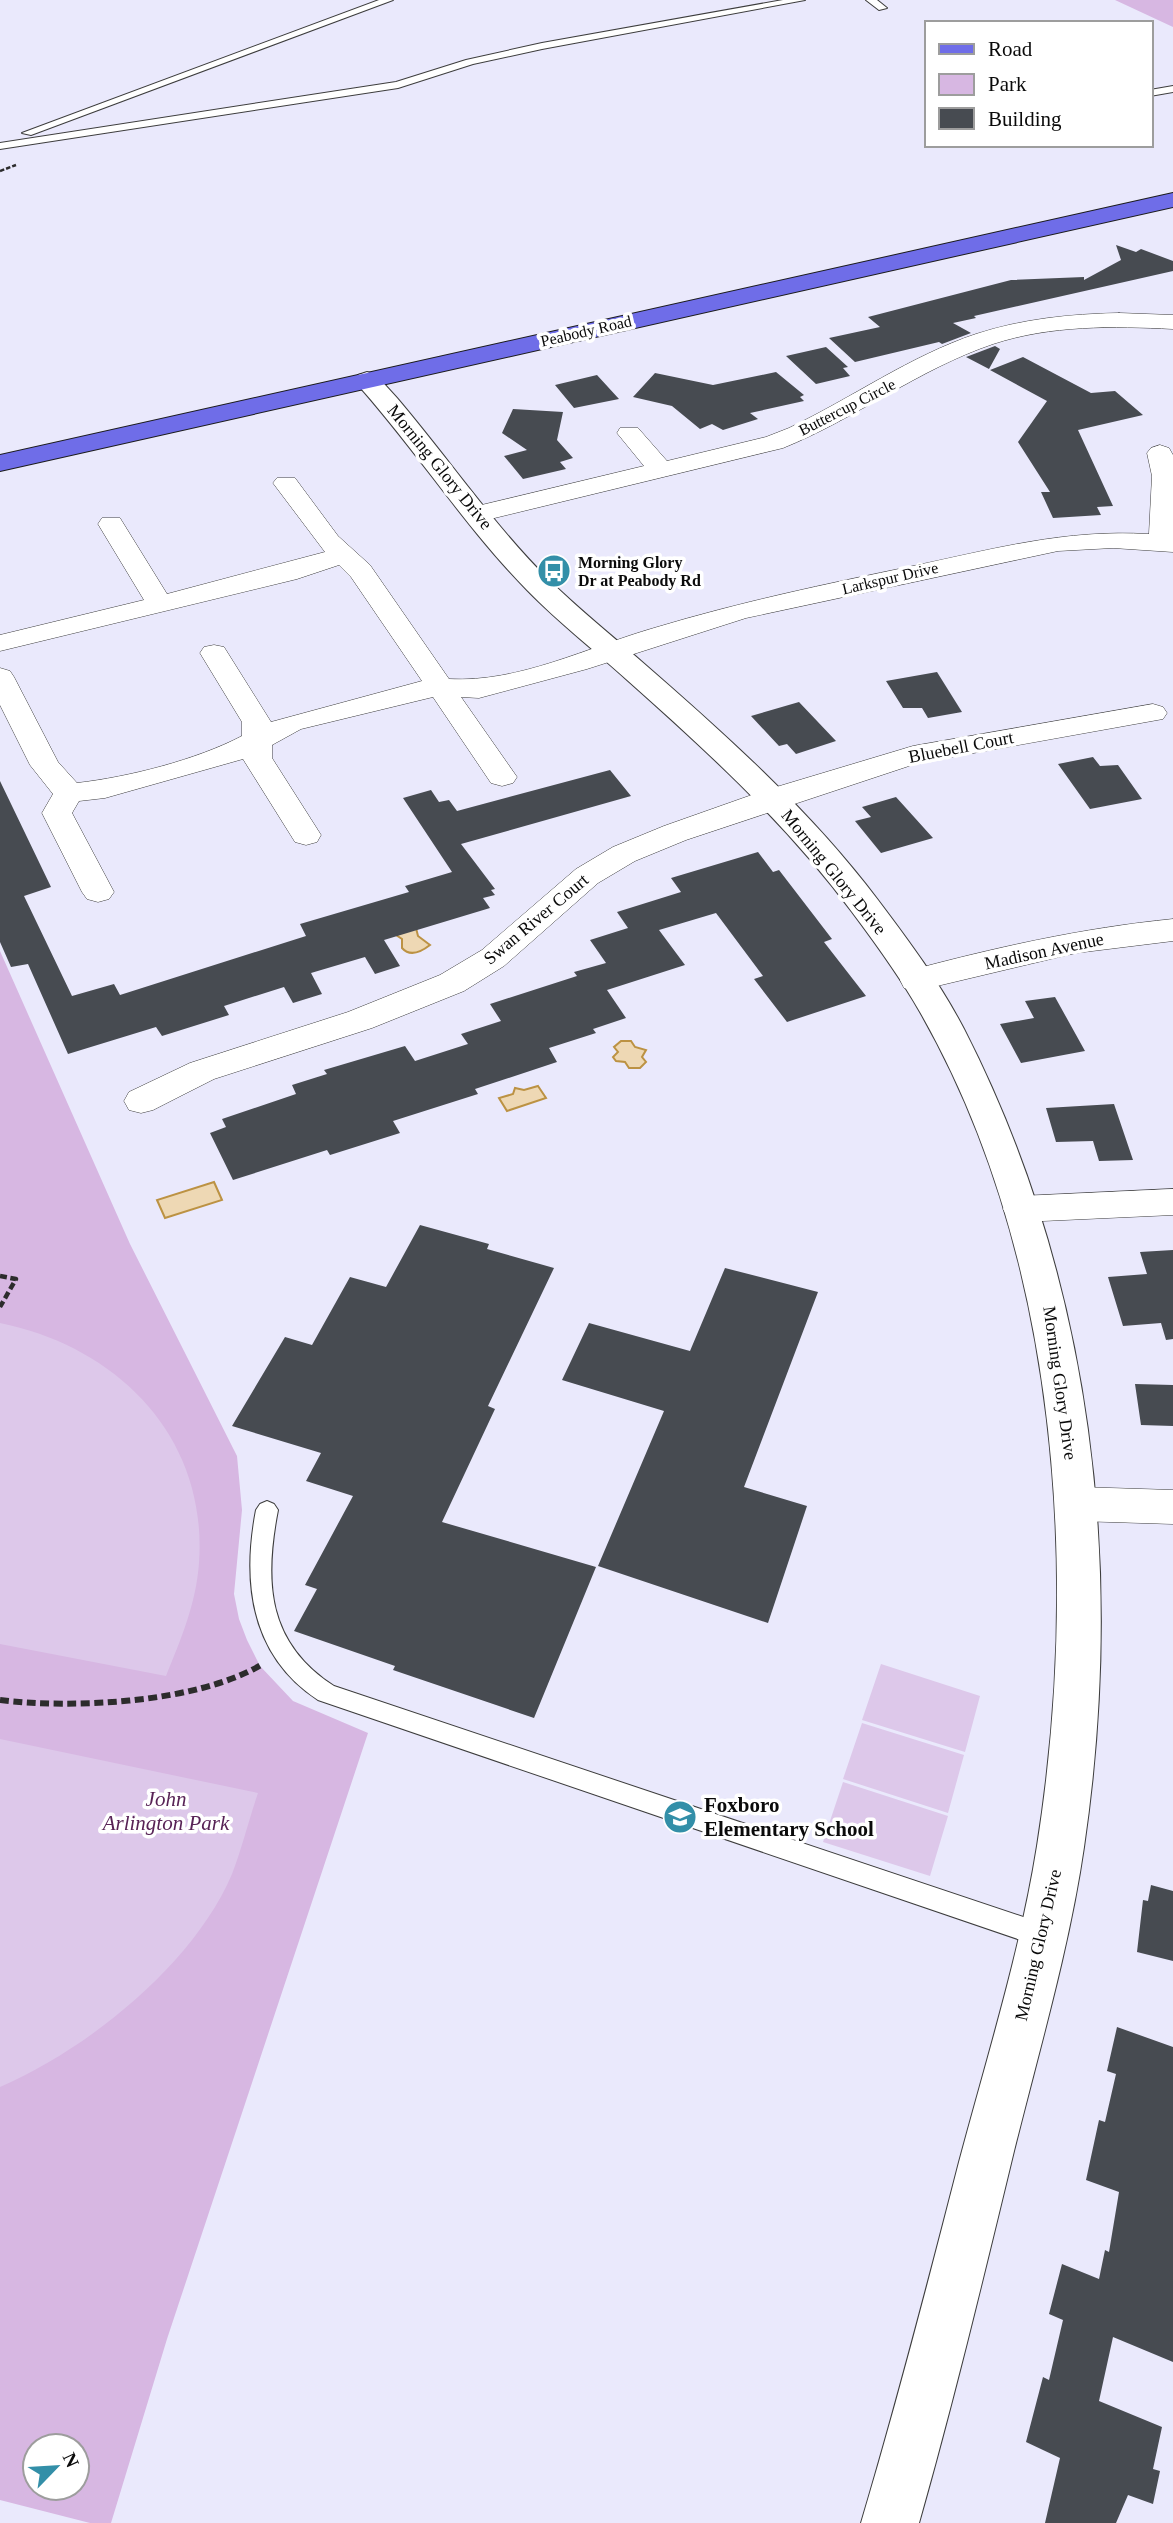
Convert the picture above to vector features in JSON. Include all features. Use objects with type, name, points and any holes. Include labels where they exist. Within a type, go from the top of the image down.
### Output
[{"type":"main road","name":"Peabody Road","points":[[0,463],[1173,200]]},
{"type":"street","name":"Buttercup Circle","points":[[478,514],[774,443],[808,430],[948,354],[1007,333],[1107,320],[1173,322]]},
{"type":"street","name":"Morning Glory Drive","points":[[367,380],[531,578],[774,798],[862,902],[945,1026],[987,1114],[1021,1209],[1049,1301],[1062,1365],[1077,1504],[1080,1591],[1077,1699],[1061,1843],[1044,1936],[921,2418],[890,2523]]},
{"type":"street","points":[[629,433],[661,470]]},
{"type":"street","points":[[1160,453],[1165,476],[1168,544]]},
{"type":"street","points":[[286,483],[340,556],[361,571],[502,777]]},
{"type":"street","points":[[111,524],[160,604]]},
{"type":"street","name":"Larkspur Drive","points":[[69,793],[105,789],[229,755],[290,723],[442,687],[479,688],[577,663],[740,611],[1058,542],[1113,540],[1168,544]]},
{"type":"street","points":[[0,643],[287,573],[340,556]]},
{"type":"street","points":[[214,653],[257,722],[257,758],[306,835]]},
{"type":"street","points":[[0,677],[45,765],[69,793],[57,813],[98,892]]},
{"type":"street","name":"Bluebell Court","points":[[774,798],[913,755],[1153,713]]},
{"type":"street","name":"Swan River Court","points":[[141,1101],[202,1071],[360,1020],[452,983],[493,958],[587,876],[615,859],[774,798]]},
{"type":"street","name":"Madison Avenue","points":[[916,980],[1035,950],[1136,932],[1173,930]]},
{"type":"street","points":[[1021,1209],[1173,1202]]},
{"type":"street","points":[[1077,1504],[1173,1507]]},
{"type":"lane","points":[[2,146],[30,131],[113,99],[388,0]]},
{"type":"lane","points":[[2,146],[398,85],[470,62],[518,51],[800,0]]},
{"type":"lane","points":[[872,0],[882,8]]},
{"type":"lane","points":[[1152,93],[1173,89]]},
{"type":"lane","points":[[267,1510],[258,1574],[263,1608],[282,1652],[313,1684],[336,1698],[404,1717],[1044,1936]]},
{"type":"path","points":[[0,1276],[16,1279],[0,1307]]},
{"type":"path","points":[[0,1700],[61,1707],[215,1686],[241,1678],[282,1652]]},
{"type":"green space","points":[[1115,0],[1173,0],[1173,27]]},
{"type":"green space","name":"John Arlington Park","points":[[0,951],[130,1244],[237,1456],[242,1510],[234,1594],[247,1640],[260,1666],[293,1701],[368,1733],[167,2339],[111,2523],[90,2523],[0,2500]]},
{"type":"green space","points":[[0,1323],[43,1335],[82,1353],[117,1376],[147,1405],[171,1438],[188,1476],[198,1517],[199,1563],[191,1607],[166,1676],[0,1644]]},
{"type":"green space","points":[[881,1664],[980,1696],[965,1752],[862,1720]]},
{"type":"green space","points":[[862,1723],[964,1755],[948,1813],[843,1779]]},
{"type":"green space","points":[[0,1739],[258,1793],[232,1874],[215,1907],[192,1940],[165,1971],[102,2027],[34,2071],[0,2087]]},
{"type":"green space","points":[[843,1782],[948,1816],[930,1876],[823,1842]]},
{"type":"shaded area","points":[[416,928],[418,936],[430,945],[412,953],[405,951],[402,948],[402,939],[393,933]]},
{"type":"shaded area","points":[[621,1041],[631,1041],[635,1047],[646,1050],[642,1057],[646,1062],[640,1068],[629,1068],[625,1062],[616,1061],[613,1057],[618,1052],[614,1047]]},
{"type":"shaded area","points":[[538,1086],[546,1098],[507,1111],[499,1098],[513,1094],[515,1088],[524,1090]]},
{"type":"shaded area","points":[[214,1182],[222,1200],[165,1218],[157,1200]]},
{"type":"building","points":[[1116,245],[1136,252],[1141,249],[1173,261],[1173,271],[974,316],[976,318],[953,323],[971,333],[942,344],[939,342],[855,362],[829,338],[880,327],[868,317],[1011,280],[1084,277],[1084,280],[1121,260]]},
{"type":"building","points":[[995,346],[1000,349],[989,369],[966,357]]},
{"type":"building","points":[[826,347],[848,367],[843,368],[850,376],[816,384],[786,356]]},
{"type":"building","points":[[1023,357],[1091,393],[1115,391],[1143,415],[1078,430],[1113,506],[1097,507],[1101,515],[1053,518],[1041,492],[1050,492],[1018,442],[1047,401],[990,370]]},
{"type":"building","points":[[776,372],[804,395],[800,397],[804,401],[750,413],[758,419],[723,430],[712,424],[700,429],[672,406],[633,397],[655,373],[713,385]]},
{"type":"building","points":[[597,375],[619,399],[574,408],[555,385]]},
{"type":"building","points":[[513,409],[563,412],[557,440],[573,458],[560,462],[566,469],[523,479],[504,456],[527,450],[502,433]]},
{"type":"building","points":[[937,672],[962,712],[928,718],[922,708],[903,708],[886,681]]},
{"type":"building","points":[[799,702],[836,741],[796,754],[787,744],[779,746],[751,716]]},
{"type":"building","points":[[1093,757],[1100,766],[1118,765],[1142,799],[1090,809],[1058,764]]},
{"type":"building","points":[[610,770],[631,796],[461,844],[495,889],[491,890],[495,895],[483,898],[490,908],[384,940],[400,966],[375,974],[365,957],[311,973],[322,994],[293,1003],[284,987],[224,1006],[229,1015],[162,1036],[156,1027],[68,1054],[28,964],[11,967],[0,942],[0,781],[51,887],[24,896],[72,996],[114,984],[120,995],[306,936],[300,924],[409,892],[405,886],[452,872],[403,798],[431,790],[439,802],[449,800],[457,811]]},
{"type":"building","points":[[896,797],[933,838],[881,853],[855,821],[871,817],[862,807]]},
{"type":"building","points":[[758,852],[773,872],[779,870],[832,939],[824,942],[866,996],[787,1022],[754,979],[763,976],[716,913],[659,930],[685,965],[607,990],[626,1018],[593,1029],[596,1033],[549,1048],[557,1062],[475,1089],[478,1094],[393,1121],[400,1133],[330,1155],[327,1150],[233,1180],[210,1133],[226,1127],[222,1119],[296,1094],[292,1085],[327,1074],[324,1070],[405,1046],[415,1061],[468,1044],[461,1034],[501,1021],[490,1004],[577,976],[574,972],[606,963],[590,940],[628,928],[617,912],[681,892],[671,878]]},
{"type":"building","points":[[1055,997],[1085,1051],[1021,1063],[1000,1024],[1034,1018],[1025,1001]]},
{"type":"building","points":[[1114,1104],[1133,1160],[1099,1161],[1093,1141],[1056,1142],[1046,1108]]},
{"type":"building","points":[[420,1225],[489,1244],[487,1249],[554,1268],[488,1406],[495,1409],[442,1522],[596,1567],[534,1718],[393,1670],[395,1666],[294,1631],[317,1589],[305,1585],[353,1496],[306,1481],[321,1453],[232,1426],[285,1337],[312,1345],[350,1277],[386,1287]]},
{"type":"building","points":[[1173,1250],[1173,1339],[1166,1340],[1161,1323],[1123,1326],[1108,1277],[1147,1274],[1140,1252]]},
{"type":"building","points":[[725,1268],[818,1292],[744,1487],[807,1506],[768,1623],[598,1566],[664,1411],[562,1380],[589,1323],[690,1351]]},
{"type":"building","points":[[1135,1384],[1173,1385],[1173,1426],[1141,1425]]},
{"type":"building","points":[[1151,1885],[1173,1891],[1173,1961],[1137,1952],[1143,1900],[1148,1901]]},
{"type":"building","points":[[1117,2027],[1173,2047],[1173,2362],[1113,2337],[1099,2401],[1162,2427],[1153,2469],[1160,2471],[1153,2504],[1128,2495],[1116,2523],[1045,2523],[1060,2458],[1026,2442],[1043,2377],[1049,2380],[1063,2320],[1049,2314],[1062,2264],[1099,2279],[1105,2250],[1109,2252],[1119,2192],[1086,2180],[1099,2120],[1105,2122],[1116,2074],[1107,2071]]},
{"type":"place","name":"Morning Glory Dr at Peabody Rd","points":[[554,571]]},
{"type":"place","name":"Foxboro Elementary School","points":[[680,1817]]}]
